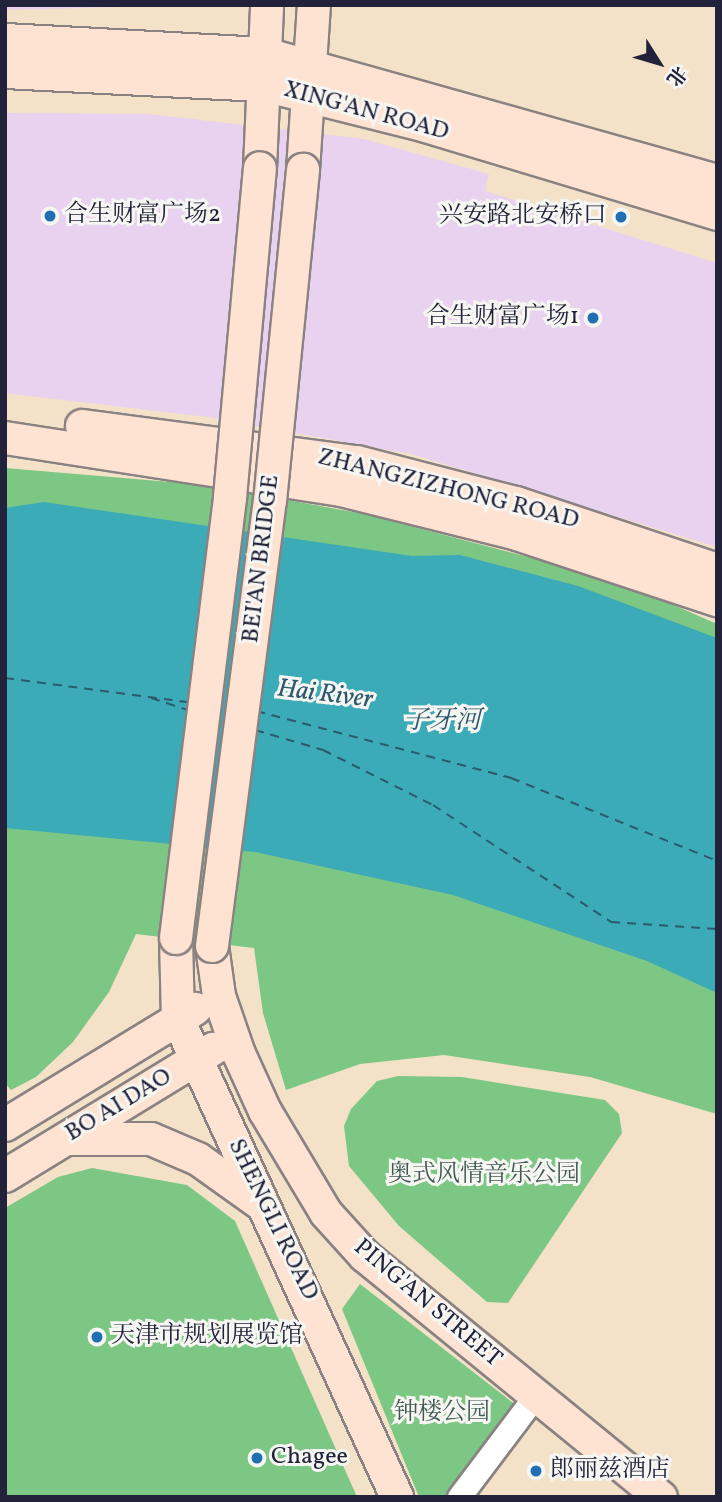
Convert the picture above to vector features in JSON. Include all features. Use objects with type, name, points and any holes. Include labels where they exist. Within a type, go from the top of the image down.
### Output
[{"type":"main road","name":"BEI'AN BRIDGE","points":[[176,937],[230,497],[260,168],[267,5]]},
{"type":"main road","name":"BEI'AN BRIDGE","points":[[208,1043],[219,996],[212,946],[270,501],[310,95],[314,5]]},
{"type":"main road","name":"XING'AN ROAD","points":[[5,40],[265,54],[311,63],[717,181]]},
{"type":"main road","name":"XING'AN ROAD","points":[[5,72],[263,85],[310,95],[717,214]]},
{"type":"main road","name":"ZHANGZIZHONG ROAD","points":[[5,419],[357,462],[516,503],[717,570]]},
{"type":"main road","points":[[5,438],[341,489],[517,534],[717,600]]},
{"type":"main road","name":"SHENGLI ROAD","points":[[176,937],[173,979],[208,1043],[262,1205],[303,1281],[397,1497]]},
{"type":"main road","points":[[137,1046],[157,1021],[173,979]]},
{"type":"main road","points":[[137,1046],[208,1043]]},
{"type":"main road","name":"BO AI DAO","points":[[5,1176],[208,1043]]},
{"type":"main road","name":"PING'AN STREET","points":[[208,1043],[313,1192],[357,1248],[661,1497]]},
{"type":"main road","name":"BO AI DAO","points":[[5,1125],[137,1046]]},
{"type":"main road","points":[[60,1141],[95,1135],[151,1139],[198,1158],[262,1205]]},
{"type":"street","points":[[459,1497],[536,1395]]},
{"type":"shaded area","points":[[5,5],[197,5],[5,10]]},
{"type":"shaded area","points":[[5,113],[149,114],[364,139],[489,174],[485,191],[717,263],[717,547],[411,454],[207,417],[5,393]]},
{"type":"green space","name":"子牙河","points":[[5,468],[206,485],[364,514],[619,581],[717,624],[717,1114],[590,1077],[444,1055],[360,1064],[286,1090],[263,1013],[254,948],[136,934],[109,992],[73,1042],[36,1077],[11,1090],[5,1083]]},
{"type":"green space","name":"奥式风情音乐公园","points":[[398,1076],[462,1077],[605,1100],[619,1114],[622,1133],[508,1303],[487,1302],[399,1226],[349,1166],[344,1126],[351,1109],[377,1081]]},
{"type":"green space","points":[[92,1168],[187,1185],[235,1221],[357,1497],[5,1497],[5,1208],[58,1177]]},
{"type":"green space","name":"钟楼公园","points":[[360,1284],[517,1406],[448,1497],[419,1497],[342,1309]]},
{"type":"water","name":"子牙河","points":[[44,502],[412,556],[460,555],[578,586],[717,638],[717,993],[647,961],[453,895],[255,852],[5,828],[5,508]]},
{"type":"ferry route","points":[[5,678],[188,702]]},
{"type":"ferry route","points":[[151,698],[189,710]]},
{"type":"ferry route","points":[[256,711],[511,778],[717,861]]},
{"type":"ferry route","points":[[255,730],[323,750],[433,805],[611,922],[717,929]]},
{"type":"place","name":"合生财富广场2","points":[[50,216]]},
{"type":"place","name":"兴安路北安桥口","points":[[621,217]]},
{"type":"place","name":"合生财富广场1","points":[[593,318]]},
{"type":"place","name":"天津市规划展览馆","points":[[97,1337]]},
{"type":"place","name":"Chagee","points":[[257,1458]]},
{"type":"place","name":"郎丽兹酒店","points":[[536,1471]]},
{"type":"water label","name":"Hai River","points":[[325,695]]}]
